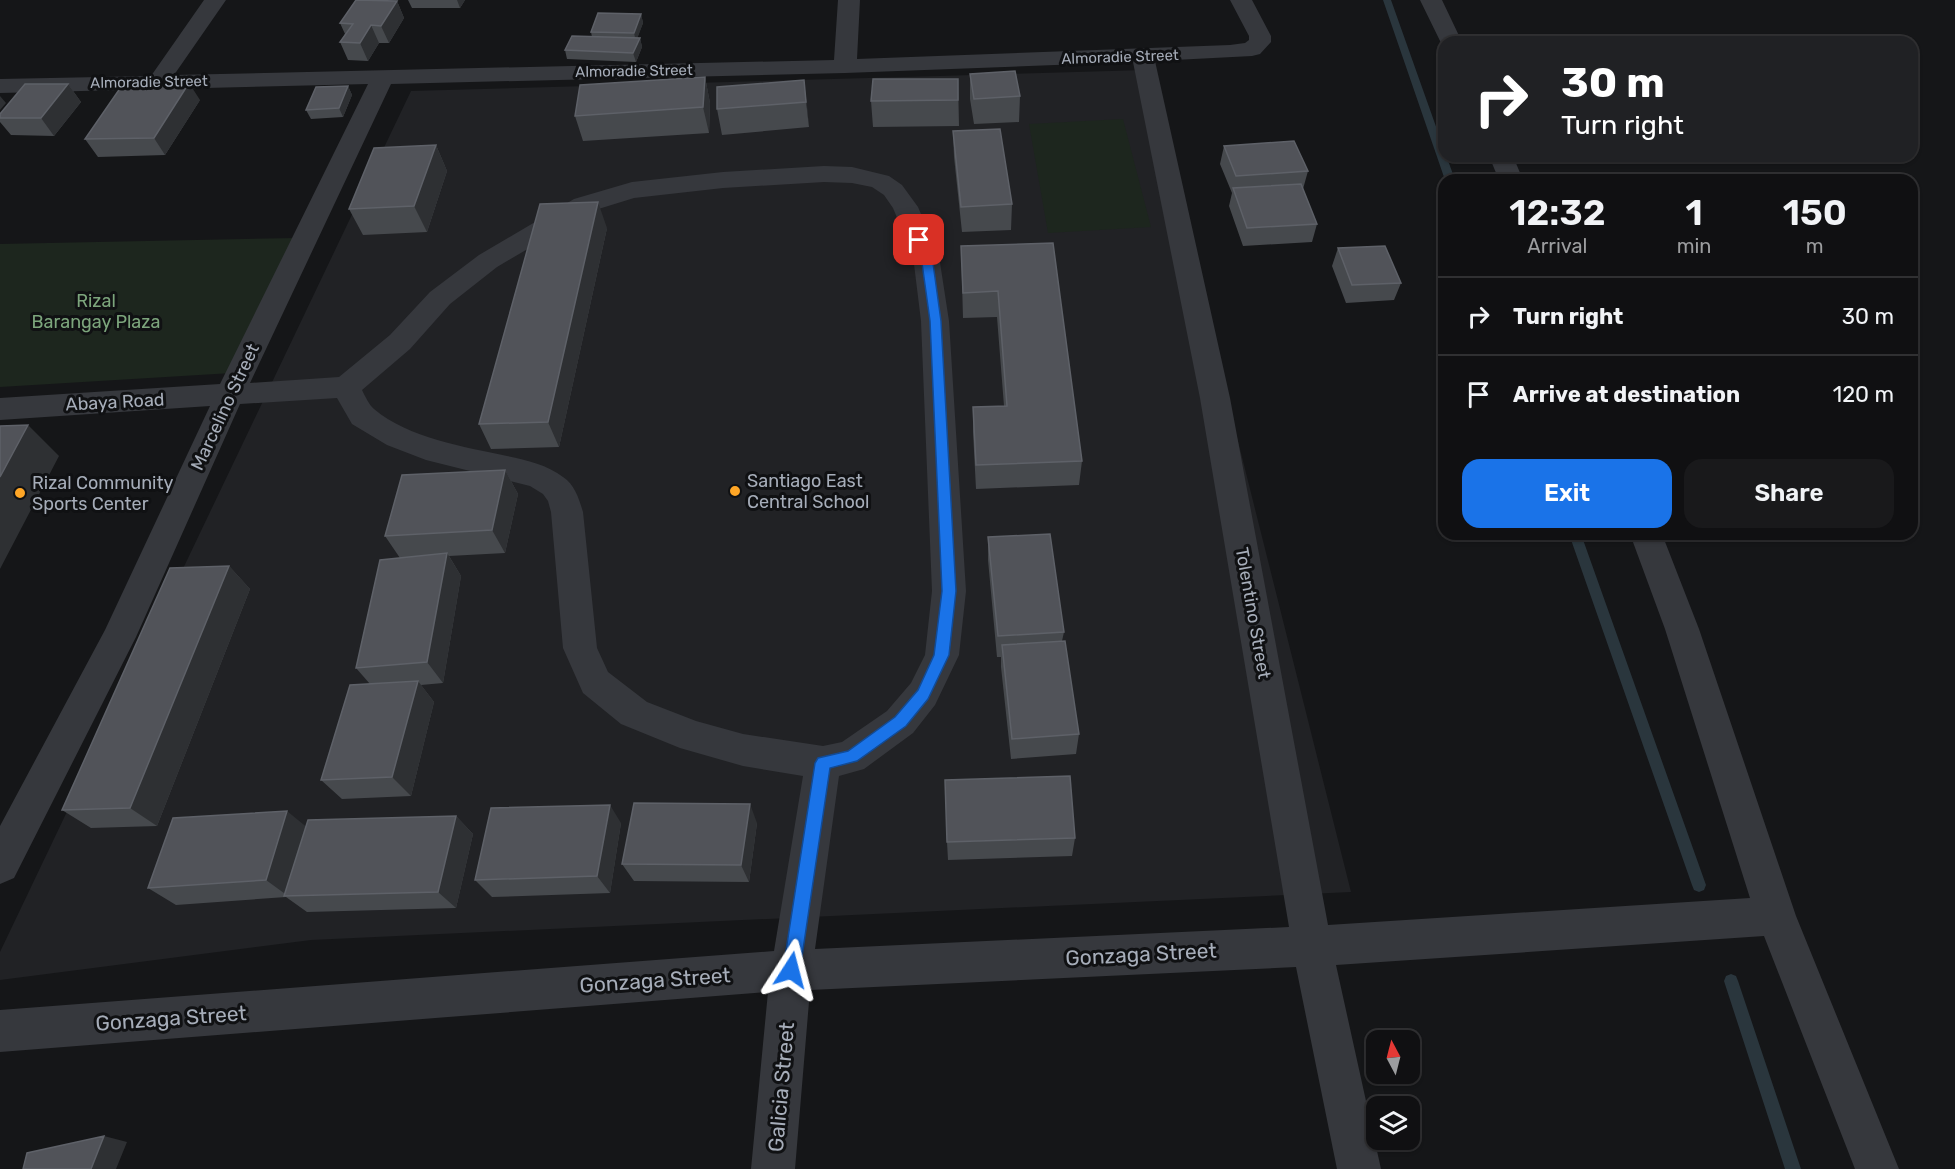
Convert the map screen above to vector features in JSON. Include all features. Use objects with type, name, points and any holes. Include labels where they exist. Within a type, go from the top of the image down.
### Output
[{"type":"street","points":[[158,82],[215,0]]},
{"type":"street","points":[[845,66],[849,0]]},
{"type":"street","name":"Almoradie Street","points":[[0,86],[845,66],[1143,57],[1245,51],[1256,46],[1260,36],[1241,0]]},
{"type":"street","points":[[1431,0],[1448,36]]},
{"type":"street","name":"Tolentino Street","points":[[1143,57],[1215,398],[1312,946],[1359,1169]]},
{"type":"street","name":"Marcelino Street","points":[[0,865],[119,638],[230,396],[383,77]]},
{"type":"street","points":[[824,174],[869,177],[880,181],[893,190],[905,207],[926,256],[935,321],[949,591],[942,655],[923,694],[900,722],[851,757],[823,763],[723,745],[693,737],[634,713],[595,682],[580,648],[567,512],[562,497],[554,486],[541,478],[521,471],[426,448],[398,437],[362,416],[346,387],[400,342],[440,298],[488,261],[583,205],[632,190],[723,180],[824,174]]},
{"type":"street","name":"Abaya Road","points":[[0,409],[346,387]]},
{"type":"street","points":[[1648,540],[1682,629],[1776,916],[1877,1169]]},
{"type":"street","name":"Galicia Street","points":[[773,1169],[791,970],[823,763]]},
{"type":"street","name":"Gonzaga Street","points":[[0,1031],[791,970],[1312,946],[1776,916]]},
{"type":"shaded area","name":"Santiago East Central School","points":[[1145,70],[1351,892],[311,940],[0,980],[0,952],[411,91]]},
{"type":"green space","points":[[1123,119],[1151,227],[1048,233],[1029,124]]},
{"type":"green space","name":"Rizal Barangay Plaza","points":[[297,238],[232,373],[0,387],[0,244]]},
{"type":"building","points":[[356,0],[397,1],[381,26],[371,25],[360,43],[340,42],[353,24],[340,23]]},
{"type":"building","points":[[598,13],[641,14],[634,33],[591,32]]},
{"type":"building","points":[[572,36],[640,38],[633,53],[565,50]]},
{"type":"building","points":[[1015,71],[1020,96],[974,99],[970,74]]},
{"type":"building","points":[[705,77],[703,107],[575,116],[580,85]]},
{"type":"building","points":[[873,79],[958,79],[958,100],[871,101]]},
{"type":"building","points":[[804,80],[806,102],[717,109],[717,87]]},
{"type":"building","points":[[189,83],[154,138],[85,139],[123,84]]},
{"type":"building","points":[[25,84],[68,84],[41,118],[0,118],[0,114]]},
{"type":"building","points":[[348,86],[339,108],[306,110],[316,87]]},
{"type":"building","points":[[1000,129],[1012,204],[961,207],[953,131]]},
{"type":"building","points":[[1294,141],[1308,171],[1236,176],[1224,146]]},
{"type":"building","points":[[436,145],[414,206],[349,209],[374,148]]},
{"type":"building","points":[[1301,184],[1317,224],[1247,228],[1233,188]]},
{"type":"building","points":[[598,202],[548,422],[479,424],[540,204]]},
{"type":"building","points":[[1053,243],[1082,461],[976,465],[973,407],[1007,406],[998,291],[963,293],[961,246]]},
{"type":"building","points":[[1385,246],[1401,283],[1352,285],[1338,248]]},
{"type":"building","points":[[28,425],[0,477],[0,426]]},
{"type":"building","points":[[505,470],[492,530],[385,536],[402,475]]},
{"type":"building","points":[[1050,534],[1064,632],[998,636],[988,537]]},
{"type":"building","points":[[447,553],[427,662],[356,668],[380,560]]},
{"type":"building","points":[[229,566],[130,808],[62,810],[170,568]]},
{"type":"building","points":[[1065,641],[1079,734],[1012,739],[1002,645]]},
{"type":"building","points":[[418,681],[392,777],[321,780],[350,685]]},
{"type":"building","points":[[1070,776],[1075,838],[947,842],[945,780]]},
{"type":"building","points":[[634,803],[750,804],[741,865],[622,864]]},
{"type":"building","points":[[610,805],[597,876],[475,880],[491,808]]},
{"type":"building","points":[[287,811],[266,880],[148,888],[173,818]]},
{"type":"building","points":[[456,816],[438,892],[284,896],[308,820]]},
{"type":"building","points":[[104,1136],[91,1169],[23,1169],[27,1153]]},
{"type":"waterway","points":[[1387,0],[1438,146]]},
{"type":"waterway","points":[[1444,162],[1448,174]]},
{"type":"waterway","points":[[1577,540],[1699,885]]},
{"type":"waterway","points":[[1731,981],[1793,1169]]},
{"type":"place","name":"Santiago East Central School","points":[[735,491]]},
{"type":"place","name":"Rizal Community Sports Center","points":[[20,493]]},
{"type":"route","points":[[791,970],[823,763],[851,757],[900,722],[923,694],[942,655],[949,591],[935,321],[926,256],[919,240]]}]
